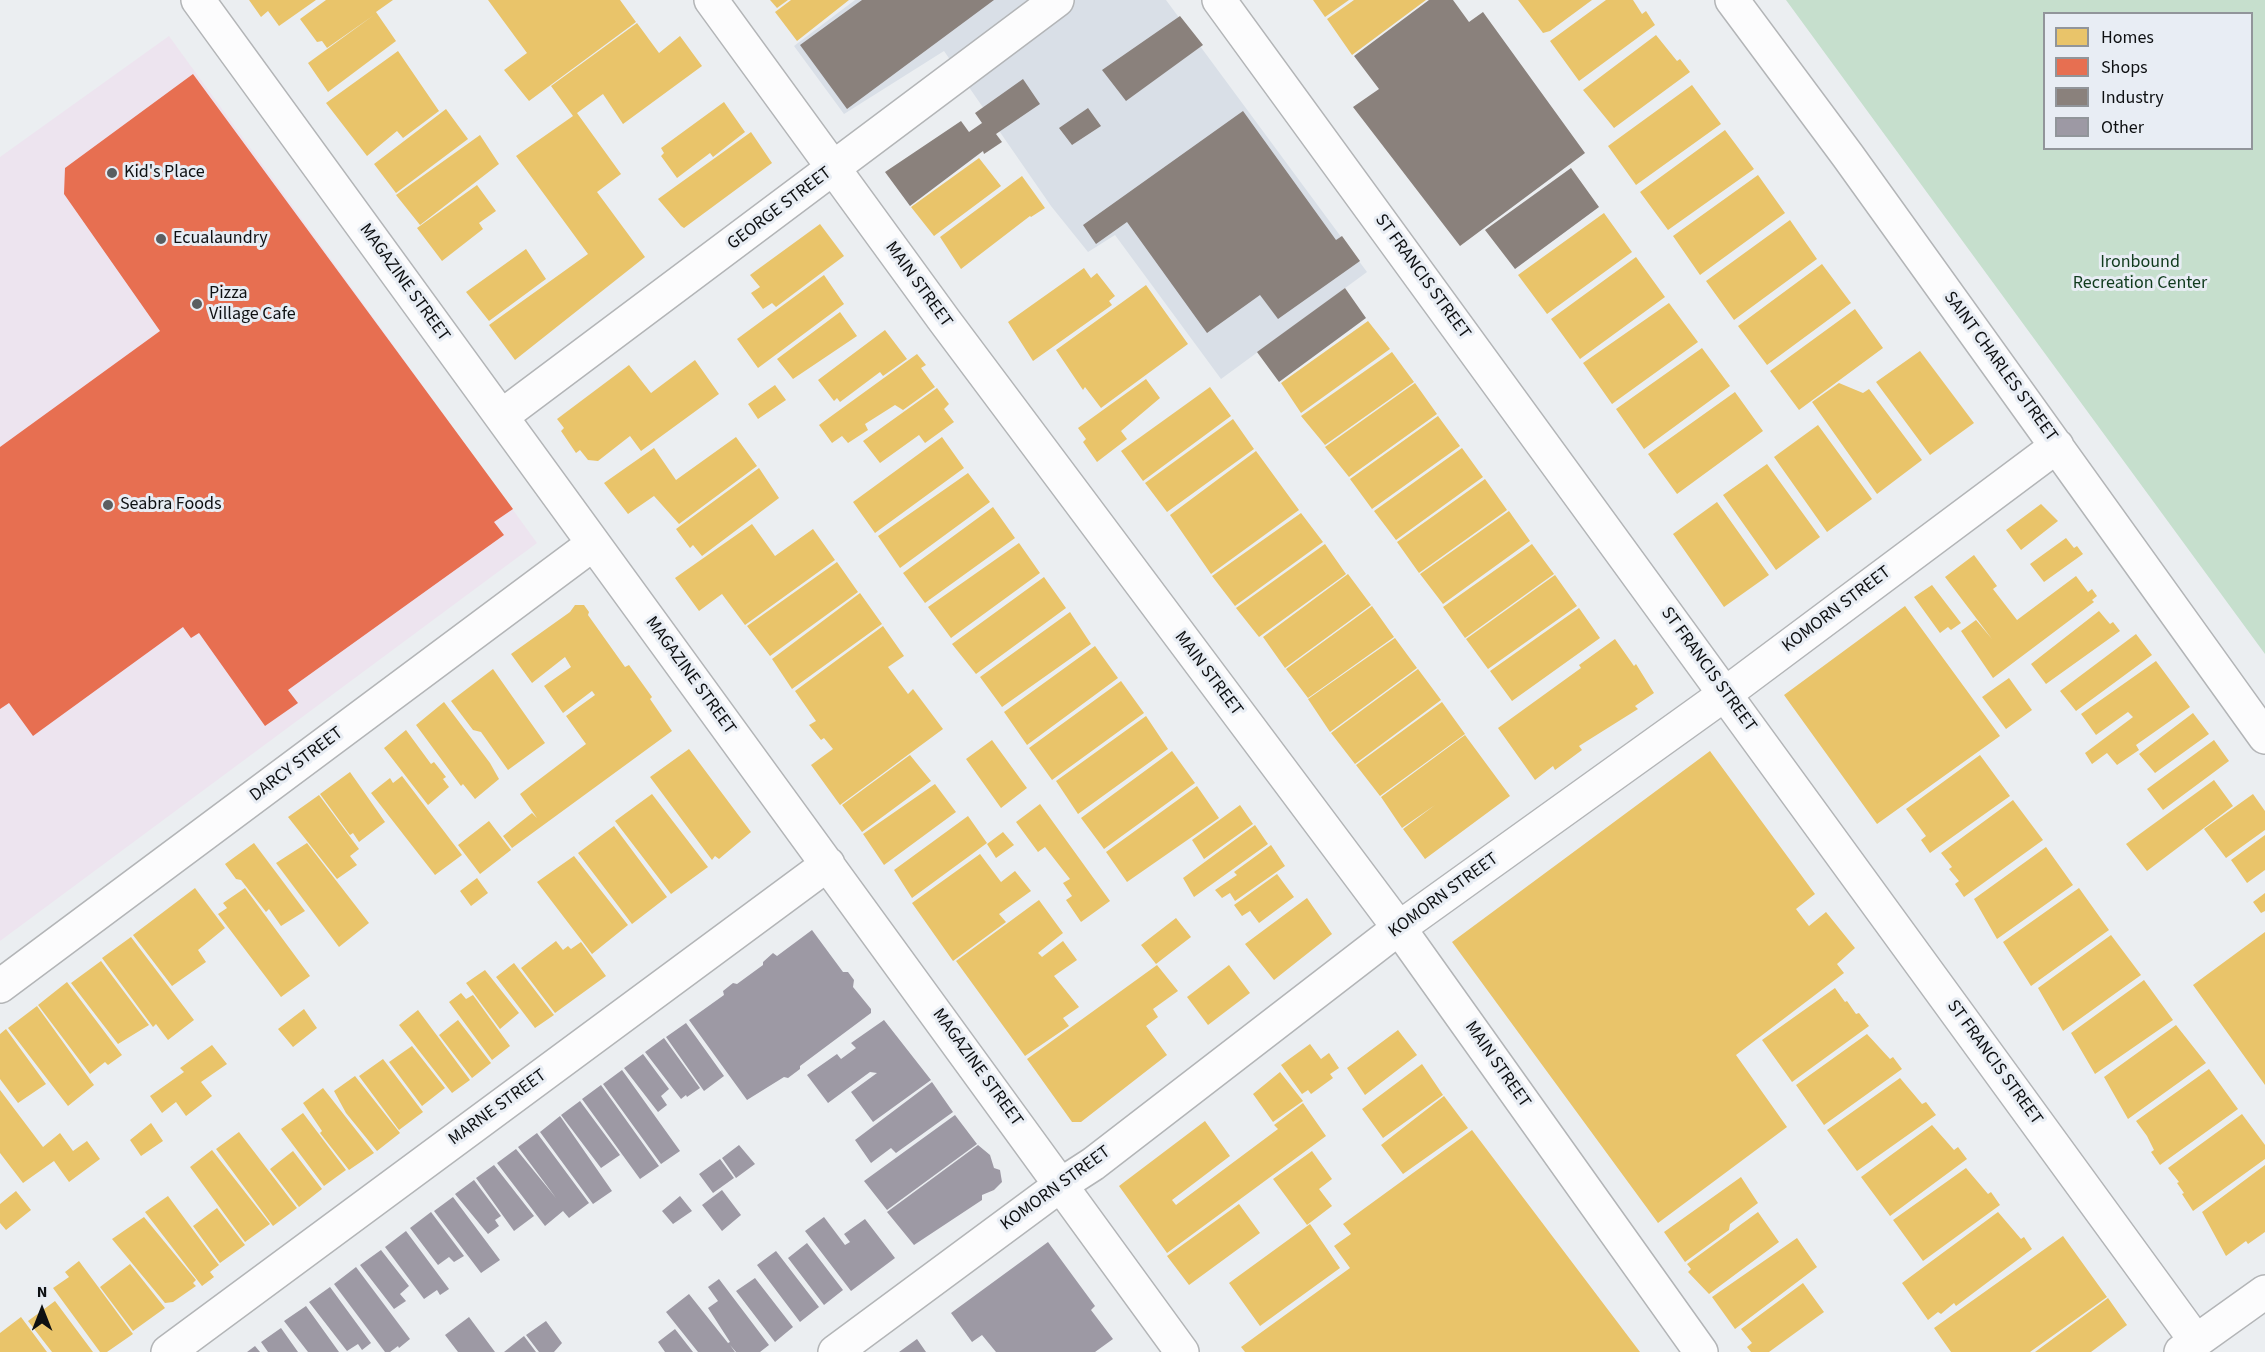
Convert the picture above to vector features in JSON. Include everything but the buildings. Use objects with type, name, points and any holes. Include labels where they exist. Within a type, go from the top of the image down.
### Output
[{"type":"street","name":"MAGAZINE STREET","points":[[198,0],[1062,1184],[1182,1352]]},
{"type":"street","name":"MAIN STREET","points":[[711,0],[944,321],[1399,928],[1701,1352]]},
{"type":"street","name":"GEORGE STREET","points":[[502,416],[834,169],[1056,0]]},
{"type":"street","name":"ST FRANCIS STREET","points":[[1219,0],[1725,694],[2188,1346]]},
{"type":"street","name":"SAINT CHARLES STREET","points":[[1732,0],[2057,446],[2265,737]]},
{"type":"street","name":"KOMORN STREET","points":[[835,1352],[1062,1184],[1093,1164],[1399,928],[1725,694],[2057,446]]},
{"type":"street","name":"DARCY STREET","points":[[0,986],[593,544]]},
{"type":"street","name":"MARNE STREET","points":[[168,1352],[828,864]]},
{"type":"street","points":[[2188,1346],[2265,1292]]},
{"type":"shaded area","points":[[855,0],[1166,0],[1367,272],[1221,379],[1115,235],[1088,252],[1051,206],[944,51],[844,114],[794,46]]},
{"type":"shaded area","points":[[169,36],[537,543],[0,941],[0,157]]},
{"type":"green space","name":"Ironbound Recreation Center","points":[[1786,0],[2265,0],[2265,654]]},
{"type":"place","name":"Kid's Place","points":[[112,173]]},
{"type":"place","name":"Ecualaundry","points":[[161,239]]},
{"type":"place","name":"Pizza Village Cafe","points":[[197,304]]},
{"type":"place","name":"Seabra Foods","points":[[108,505]]}]
